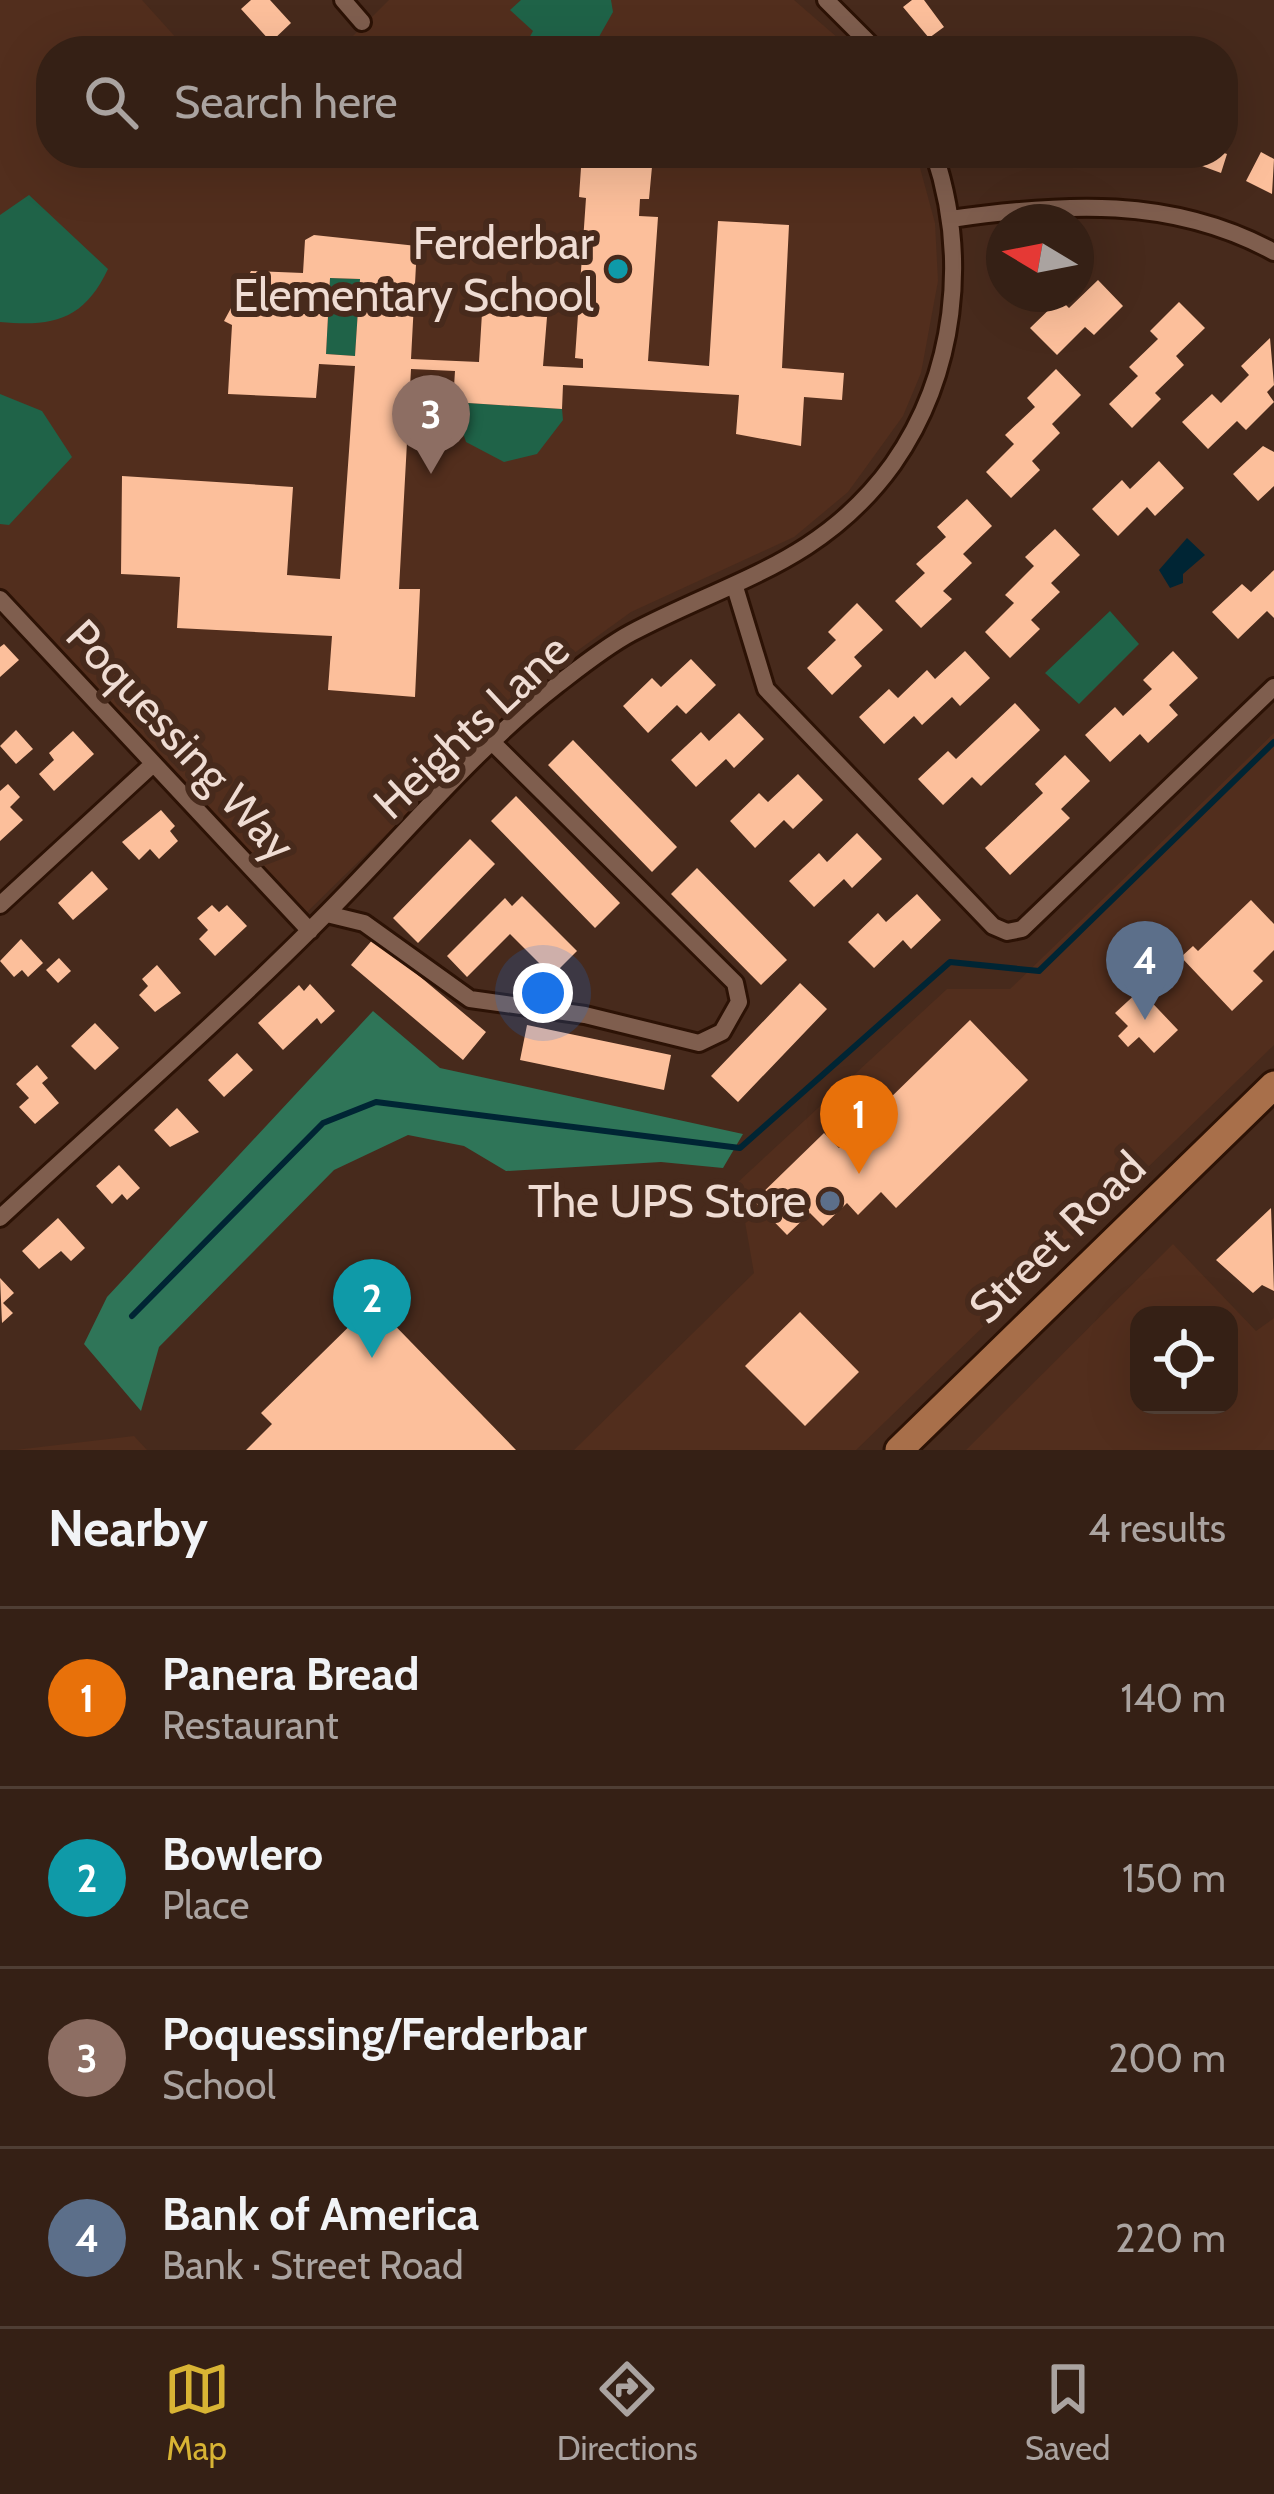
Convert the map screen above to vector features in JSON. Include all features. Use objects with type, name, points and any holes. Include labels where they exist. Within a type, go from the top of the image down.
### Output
[{"type":"main road","name":"Street Road","points":[[899,1450],[1269,1101]]},
{"type":"street","points":[[343,0],[362,22]]},
{"type":"street","points":[[826,0],[862,36]]},
{"type":"street","name":"Heights Lane","points":[[0,1217],[310,931],[556,686],[626,635],[735,587],[820,540],[858,506],[904,448],[928,402],[948,331],[954,281],[951,219],[938,168]]},
{"type":"street","points":[[951,219],[1080,205],[1135,208],[1208,224],[1274,252]]},
{"type":"street","points":[[735,587],[766,689],[994,926],[1007,932],[1022,929],[1274,687]]},
{"type":"street","name":"Poquessing Way","points":[[0,599],[310,931]]},
{"type":"street","points":[[326,914],[364,922],[470,999],[585,1015],[699,1043],[722,1033],[739,1002],[735,983],[494,744]]},
{"type":"street","points":[[0,905],[153,764]]},
{"type":"shaded area","points":[[0,0],[142,0],[174,36],[36,36],[36,168],[920,168],[935,223],[938,281],[921,373],[903,416],[848,492],[794,537],[631,612],[566,659],[304,915],[0,587]]},
{"type":"shaded area","points":[[389,0],[794,0],[836,36],[353,36]]},
{"type":"shaded area","points":[[1274,733],[1274,1045],[856,1450],[574,1450],[754,1273],[738,1182],[947,989],[1010,989]]},
{"type":"shaded area","points":[[1173,1244],[1232,1306],[1130,1306],[1130,1414],[1238,1414],[1238,1312],[1256,1331],[1274,1318],[1274,1450],[966,1450]]},
{"type":"shaded area","points":[[134,1436],[147,1450],[15,1450]]},
{"type":"green space","points":[[521,0],[611,0],[613,12],[599,36],[530,36],[533,31],[510,10]]},
{"type":"green space","points":[[29,195],[108,269],[88,300],[65,317],[36,323],[0,322],[0,215]]},
{"type":"green space","points":[[330,278],[360,279],[355,356],[326,354]]},
{"type":"green space","points":[[0,394],[42,411],[72,457],[9,525],[0,524]]},
{"type":"green space","points":[[453,402],[562,409],[563,420],[537,454],[504,462],[466,442]]},
{"type":"green space","points":[[1110,611],[1139,644],[1079,704],[1045,673]]},
{"type":"green space","points":[[373,1011],[440,1068],[743,1134],[723,1168],[661,1162],[506,1171],[464,1146],[408,1135],[334,1170],[159,1347],[141,1411],[84,1344],[107,1297]]},
{"type":"water","points":[[1187,538],[1205,555],[1183,574],[1183,583],[1170,588],[1159,570]]},
{"type":"building","points":[[251,0],[270,0],[291,23],[277,36],[266,36],[241,9]]},
{"type":"building","points":[[912,0],[924,0],[944,27],[927,36],[903,7]]},
{"type":"building","points":[[1261,152],[1274,159],[1272,194],[1246,181]]},
{"type":"building","points":[[581,168],[652,168],[649,199],[640,199],[639,216],[658,217],[648,361],[709,366],[718,221],[789,225],[782,368],[844,373],[842,400],[804,397],[801,446],[736,434],[739,395],[563,385],[562,409],[453,402],[455,371],[411,369],[399,589],[420,589],[415,697],[328,690],[332,636],[177,628],[180,577],[121,574],[122,476],[293,487],[287,575],[340,579],[355,366],[319,364],[316,398],[228,394],[232,325],[224,321],[251,271],[303,273],[305,240],[314,235],[417,246],[411,359],[479,362],[482,313],[547,317],[543,366],[583,368],[583,359],[575,358],[586,198],[579,197]],"holes":[[[330,278],[360,279],[355,356],[326,354]]]},
{"type":"building","points":[[1098,280],[1123,306],[1094,335],[1085,327],[1057,355],[1030,328],[1047,312],[1094,312]]},
{"type":"building","points":[[1179,302],[1205,328],[1176,356],[1184,365],[1155,393],[1161,399],[1132,428],[1109,404],[1138,376],[1129,367],[1158,339],[1150,331]]},
{"type":"building","points":[[1270,338],[1274,385],[1267,392],[1274,402],[1246,430],[1237,421],[1208,449],[1182,422],[1212,394],[1221,403],[1249,375],[1241,366]]},
{"type":"building","points":[[1056,369],[1081,395],[1052,424],[1060,433],[1032,461],[1040,470],[1011,498],[986,472],[1014,444],[1005,435],[1035,407],[1027,398]]},
{"type":"building","points":[[1263,446],[1274,452],[1274,486],[1258,501],[1233,474]]},
{"type":"building","points":[[1159,461],[1184,488],[1155,516],[1147,507],[1118,536],[1092,509],[1122,480],[1130,489]]},
{"type":"building","points":[[967,499],[992,526],[963,554],[972,563],[943,591],[952,599],[921,628],[895,601],[925,573],[916,564],[946,537],[937,527]]},
{"type":"building","points":[[1055,529],[1080,555],[1051,583],[1060,592],[1031,620],[1040,629],[1010,658],[985,632],[1014,603],[1005,595],[1034,566],[1025,557]]},
{"type":"building","points":[[1274,570],[1274,618],[1267,611],[1238,639],[1212,612],[1242,584],[1251,592]]},
{"type":"building","points":[[857,603],[883,630],[854,657],[862,666],[832,695],[807,668],[836,640],[828,632]]},
{"type":"building","points":[[4,644],[19,660],[0,677],[0,647]]},
{"type":"building","points":[[965,651],[990,678],[960,706],[952,697],[922,725],[914,716],[884,744],[859,717],[889,689],[898,698],[927,670],[935,679]]},
{"type":"building","points":[[1173,651],[1198,678],[1169,705],[1178,715],[1148,743],[1140,734],[1110,762],[1085,735],[1115,707],[1123,716],[1152,689],[1143,680]]},
{"type":"building","points":[[691,659],[716,685],[686,714],[677,705],[648,733],[623,706],[652,678],[661,687]]},
{"type":"building","points":[[1015,703],[1040,730],[981,786],[972,777],[943,805],[918,779],[948,751],[956,759]]},
{"type":"building","points":[[739,713],[764,739],[734,768],[726,759],[696,787],[671,760],[701,732],[709,741]]},
{"type":"building","points":[[16,730],[33,749],[16,764],[0,746]]},
{"type":"building","points":[[73,731],[94,754],[54,791],[39,774],[54,760],[49,753]]},
{"type":"building","points":[[573,740],[677,847],[652,872],[548,765]]},
{"type":"building","points":[[1065,755],[1090,781],[1061,809],[1070,818],[1010,875],[985,848],[1043,793],[1035,784]]},
{"type":"building","points":[[798,774],[823,800],[793,829],[784,820],[755,848],[730,821],[759,793],[768,802]]},
{"type":"building","points":[[8,784],[20,797],[10,807],[23,820],[0,841],[0,791]]},
{"type":"building","points":[[516,796],[620,903],[595,928],[491,821]]},
{"type":"building","points":[[161,810],[175,826],[170,831],[178,841],[159,859],[150,849],[139,860],[122,842]]},
{"type":"building","points":[[857,833],[882,859],[852,888],[844,879],[814,907],[789,881],[819,853],[827,862]]},
{"type":"building","points":[[470,839],[495,864],[418,943],[393,918]]},
{"type":"building","points":[[697,868],[787,960],[761,985],[671,894]]},
{"type":"building","points":[[92,871],[108,889],[73,920],[58,903]]},
{"type":"building","points":[[917,894],[941,920],[911,949],[903,940],[874,968],[848,942],[878,913],[886,922]]},
{"type":"building","points":[[522,896],[577,951],[552,976],[510,934],[467,977],[447,956],[505,898],[512,906]]},
{"type":"building","points":[[1251,900],[1274,924],[1274,950],[1253,971],[1263,981],[1232,1011],[1181,957],[1193,946],[1198,951]]},
{"type":"building","points":[[212,905],[219,912],[227,905],[247,926],[215,956],[199,939],[208,930],[197,918]]},
{"type":"building","points":[[374,938],[486,1032],[463,1060],[351,965]]},
{"type":"building","points":[[21,939],[43,963],[28,977],[22,970],[14,977],[0,961]]},
{"type":"building","points":[[59,958],[71,971],[58,983],[46,970]]},
{"type":"building","points":[[157,965],[181,993],[155,1012],[139,995],[148,986],[142,979]]},
{"type":"building","points":[[800,983],[827,1009],[738,1102],[711,1076]]},
{"type":"building","points":[[310,984],[335,1011],[321,1024],[317,1018],[283,1050],[258,1023],[299,985],[304,991]]},
{"type":"building","points":[[1140,990],[1178,1030],[1154,1053],[1139,1037],[1128,1047],[1118,1036],[1128,1026],[1115,1013]]},
{"type":"building","points":[[970,1020],[1028,1080],[896,1208],[881,1192],[858,1215],[847,1203],[823,1226],[810,1213],[787,1235],[754,1201],[824,1133],[839,1148]]},
{"type":"building","points":[[95,1023],[119,1048],[95,1070],[71,1046]]},
{"type":"building","points":[[527,1025],[671,1055],[664,1090],[520,1060]]},
{"type":"building","points":[[237,1053],[253,1070],[224,1097],[208,1080]]},
{"type":"building","points":[[37,1065],[48,1078],[42,1083],[59,1103],[35,1124],[19,1107],[29,1098],[16,1084]]},
{"type":"building","points":[[177,1108],[199,1132],[170,1147],[154,1130]]},
{"type":"building","points":[[119,1165],[140,1188],[127,1200],[122,1194],[112,1204],[96,1186]]},
{"type":"building","points":[[1271,1208],[1274,1291],[1262,1285],[1253,1293],[1216,1260]]},
{"type":"building","points":[[58,1218],[85,1248],[71,1261],[61,1251],[39,1269],[22,1251]]},
{"type":"building","points":[[0,1278],[14,1293],[3,1303],[13,1313],[2,1323]]},
{"type":"building","points":[[373,1303],[516,1450],[246,1450],[272,1424],[261,1413]]},
{"type":"building","points":[[800,1312],[859,1372],[805,1426],[745,1366]]},
{"type":"waterway","points":[[132,1316],[323,1123],[376,1102],[740,1148],[950,962],[1039,971],[1274,742]]},
{"type":"place","name":"Ferderbar Elementary School","points":[[618,269]]},
{"type":"place","name":"Poquessing/Ferderbar","points":[[431,474]]},
{"type":"place","name":"Bank of America","points":[[1145,1020]]},
{"type":"place","name":"Panera Bread","points":[[859,1174]]},
{"type":"place","name":"The UPS Store","points":[[830,1201]]},
{"type":"place","name":"Bowlero","points":[[372,1358]]}]
